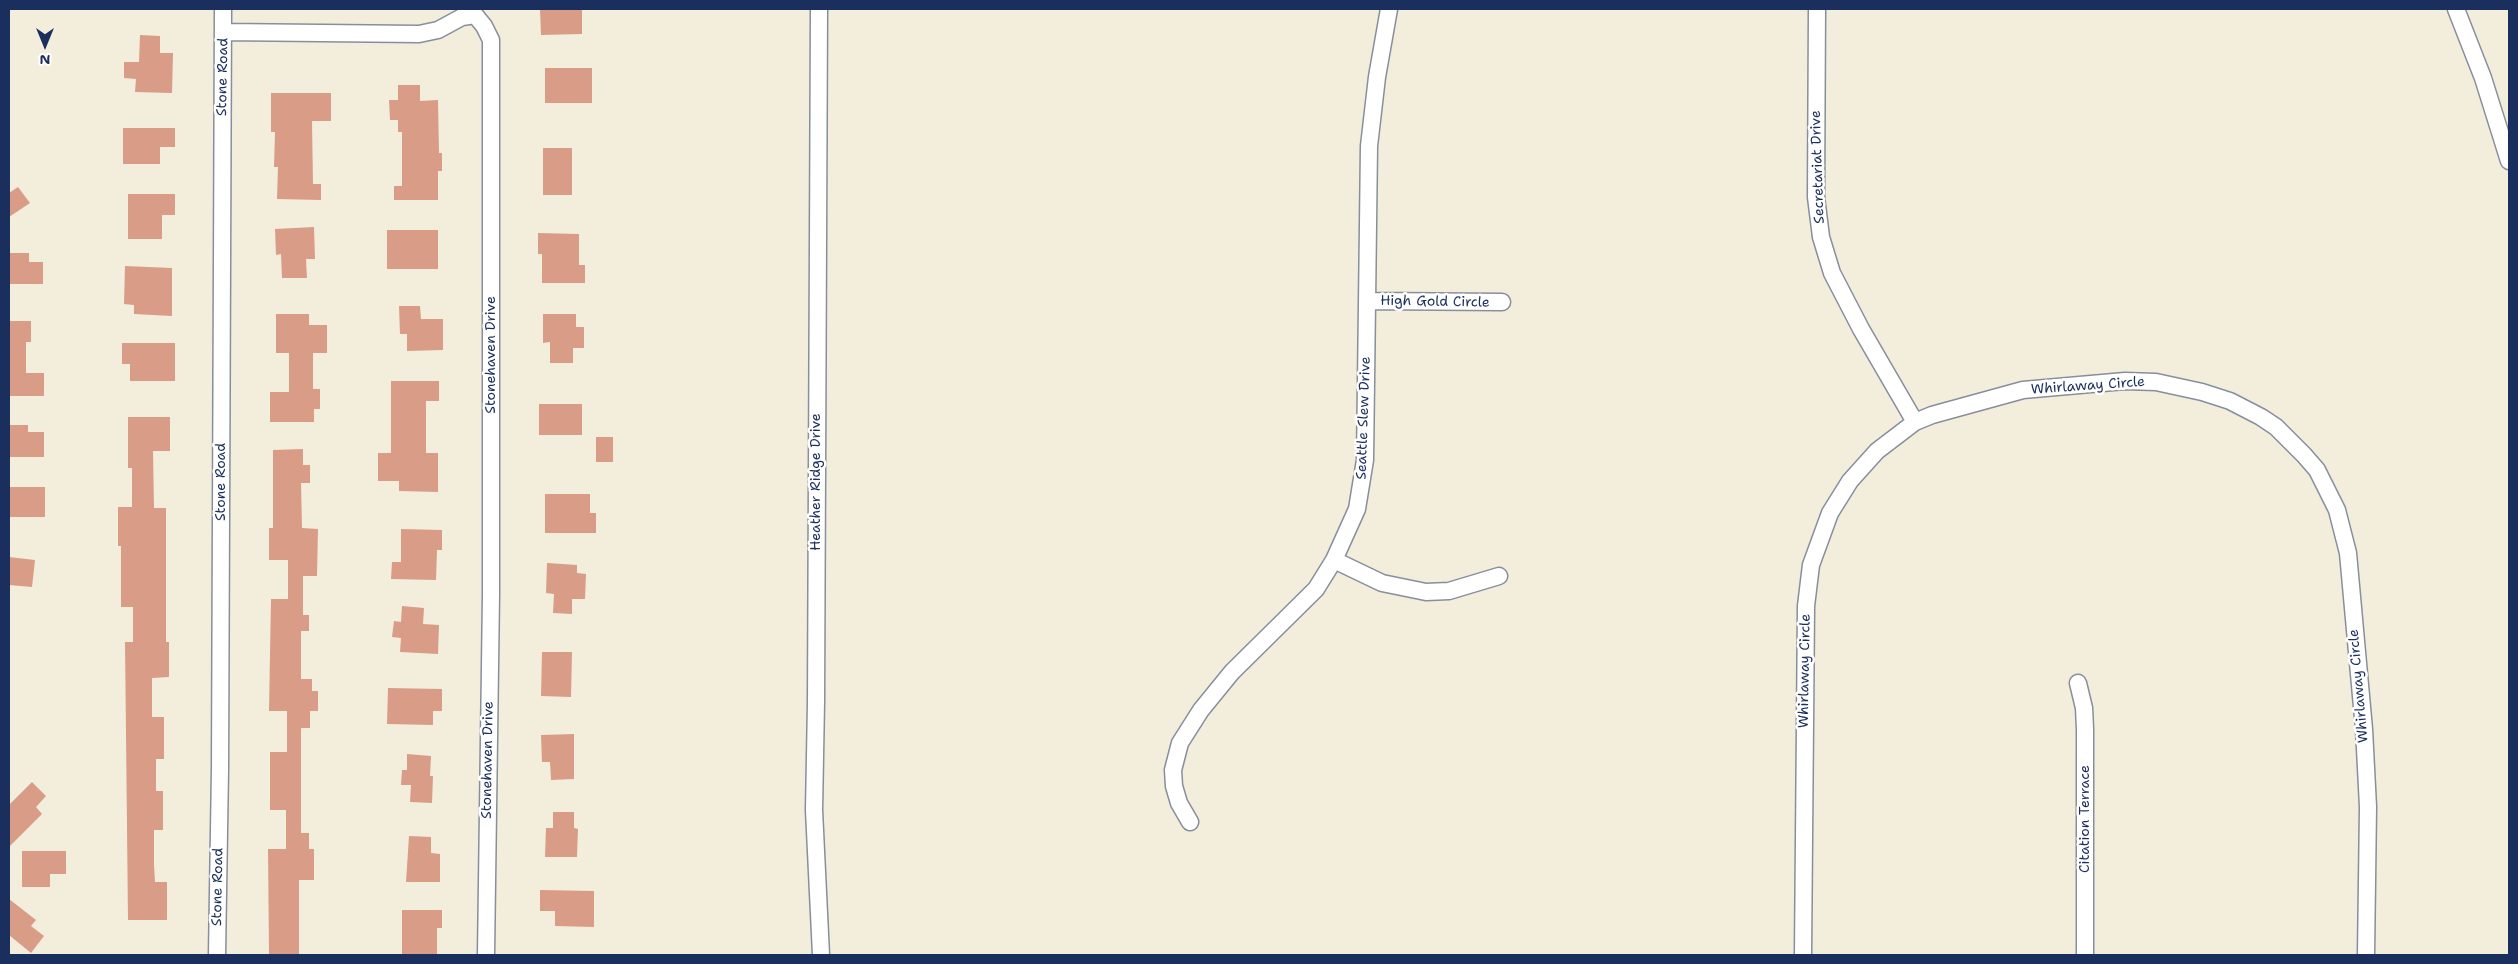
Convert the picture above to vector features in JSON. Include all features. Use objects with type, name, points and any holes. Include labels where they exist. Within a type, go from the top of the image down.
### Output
[{"type":"street","name":"Stone Road","points":[[217,955],[220,769],[223,9]]},
{"type":"street","name":"Heather Ridge Drive","points":[[819,9],[814,810],[821,955]]},
{"type":"street","name":"Seattle Slew Drive","points":[[1190,822],[1179,803],[1174,786],[1173,770],[1180,743],[1201,710],[1232,672],[1316,589],[1334,560],[1350,528],[1361,491],[1365,460],[1369,146],[1377,77],[1389,9]]},
{"type":"street","name":"Secretariat Drive","points":[[1817,9],[1816,196],[1821,236],[1832,274],[1861,329],[1916,422]]},
{"type":"street","points":[[2456,9],[2483,78],[2509,161]]},
{"type":"street","name":"Stonehaven Drive","points":[[223,32],[419,34],[438,30],[462,17],[475,15],[484,26],[491,40],[491,594],[486,955]]},
{"type":"street","name":"High Gold Circle","points":[[1368,301],[1502,302]]},
{"type":"street","name":"Whirlaway Circle","points":[[1803,955],[1806,606],[1811,566],[1823,527],[1850,481],[1877,451],[1916,422],[1951,408],[2023,390],[2125,382],[2156,382],[2202,392],[2247,409],[2276,427],[2304,455],[2316,470],[2337,510],[2348,553],[2364,729],[2368,807],[2366,955]]},
{"type":"street","points":[[1334,560],[1382,584],[1426,592],[1449,591],[1499,576]]},
{"type":"street","name":"Citation Terrace","points":[[2078,683],[2084,708],[2085,729],[2084,955]]},
{"type":"building","points":[[540,9],[582,9],[582,34],[541,35]]},
{"type":"building","points":[[140,35],[160,36],[160,53],[173,53],[172,93],[135,92],[136,79],[124,78],[124,62],[139,62]]},
{"type":"building","points":[[545,68],[592,68],[592,103],[545,103]]},
{"type":"building","points":[[398,85],[420,85],[420,101],[438,100],[439,153],[442,153],[442,171],[438,171],[438,200],[394,200],[394,186],[402,186],[402,132],[398,132],[398,120],[390,120],[389,100],[398,100]]},
{"type":"building","points":[[271,93],[331,93],[331,121],[312,121],[313,184],[321,184],[321,200],[277,199],[278,167],[274,167],[275,132],[271,132]]},
{"type":"building","points":[[123,128],[175,128],[175,147],[160,147],[160,164],[123,164]]},
{"type":"building","points":[[543,148],[572,148],[572,195],[543,195]]},
{"type":"building","points":[[18,187],[30,203],[9,217],[9,193]]},
{"type":"building","points":[[128,194],[175,194],[175,215],[162,215],[162,239],[128,239]]},
{"type":"building","points":[[314,227],[315,259],[306,259],[307,278],[282,278],[281,254],[276,255],[275,229]]},
{"type":"building","points":[[387,230],[438,230],[438,269],[387,269]]},
{"type":"building","points":[[538,233],[579,234],[579,265],[585,265],[585,283],[542,283],[542,254],[538,254]]},
{"type":"building","points":[[9,253],[29,253],[29,262],[43,262],[43,284],[9,284]]},
{"type":"building","points":[[125,266],[172,268],[172,316],[134,314],[134,305],[124,304]]},
{"type":"building","points":[[399,306],[420,306],[421,319],[443,319],[443,350],[407,351],[407,334],[400,334]]},
{"type":"building","points":[[276,314],[309,314],[309,325],[327,325],[327,353],[313,353],[313,389],[320,389],[320,409],[314,409],[314,422],[270,422],[270,392],[289,392],[289,353],[276,353]]},
{"type":"building","points":[[543,314],[576,314],[576,327],[584,327],[584,348],[573,348],[573,363],[550,363],[550,342],[543,343]]},
{"type":"building","points":[[9,321],[31,321],[31,342],[26,342],[26,373],[44,373],[44,396],[9,396]]},
{"type":"building","points":[[122,343],[175,343],[175,381],[130,381],[130,364],[122,364]]},
{"type":"building","points":[[391,381],[439,381],[439,401],[426,401],[426,453],[438,453],[438,492],[399,491],[399,481],[378,481],[378,453],[391,453]]},
{"type":"building","points":[[539,404],[582,404],[582,435],[539,435]]},
{"type":"building","points":[[128,417],[170,417],[170,451],[153,451],[154,508],[166,508],[166,642],[169,642],[169,677],[152,678],[152,717],[164,717],[164,759],[156,759],[156,791],[163,791],[163,830],[154,830],[154,865],[155,882],[167,882],[167,920],[128,920],[125,642],[133,642],[133,607],[121,607],[121,546],[118,546],[118,507],[132,507],[132,468],[128,468]]},
{"type":"building","points":[[9,425],[28,425],[28,432],[44,432],[44,457],[9,457]]},
{"type":"building","points":[[596,437],[613,437],[613,462],[596,462]]},
{"type":"building","points":[[303,449],[303,465],[310,465],[310,483],[301,483],[302,528],[318,529],[317,576],[303,576],[303,615],[309,615],[309,631],[301,631],[301,679],[312,679],[312,691],[318,691],[318,711],[310,711],[310,728],[301,728],[301,833],[309,833],[309,849],[314,849],[314,880],[299,880],[299,955],[269,955],[268,849],[286,849],[286,810],[270,810],[270,752],[287,752],[287,711],[269,711],[271,599],[288,599],[288,560],[269,560],[269,528],[273,528],[273,450]]},
{"type":"building","points":[[9,487],[45,487],[45,517],[9,517]]},
{"type":"building","points":[[545,494],[590,494],[590,513],[596,513],[596,533],[545,533]]},
{"type":"building","points":[[401,529],[442,530],[442,550],[437,550],[436,580],[391,579],[392,562],[401,562]]},
{"type":"building","points":[[9,557],[35,560],[32,587],[9,585]]},
{"type":"building","points":[[547,563],[577,565],[577,573],[586,574],[585,599],[572,599],[572,614],[553,613],[554,594],[546,593]]},
{"type":"building","points":[[402,606],[424,608],[423,624],[439,625],[438,654],[400,652],[401,638],[392,637],[394,621],[401,622]]},
{"type":"building","points":[[542,652],[572,652],[571,697],[541,696]]},
{"type":"building","points":[[388,688],[442,689],[442,711],[433,711],[433,725],[387,724]]},
{"type":"building","points":[[574,734],[574,779],[551,780],[550,762],[542,762],[541,735]]},
{"type":"building","points":[[407,754],[431,756],[430,776],[433,776],[432,803],[410,802],[411,785],[401,785],[402,770],[407,770]]},
{"type":"building","points":[[32,782],[46,796],[36,807],[42,814],[9,847],[9,805]]},
{"type":"building","points":[[553,812],[574,812],[574,828],[578,829],[577,857],[545,857],[546,828],[553,828]]},
{"type":"building","points":[[409,836],[431,837],[431,853],[440,854],[440,882],[406,882]]},
{"type":"building","points":[[22,851],[66,851],[66,874],[50,874],[50,887],[22,887]]},
{"type":"building","points":[[540,890],[594,891],[594,927],[555,926],[555,911],[540,911]]},
{"type":"building","points":[[9,899],[36,920],[31,926],[44,936],[31,953],[9,935]]},
{"type":"building","points":[[402,910],[442,910],[442,928],[437,928],[437,955],[402,955]]}]
